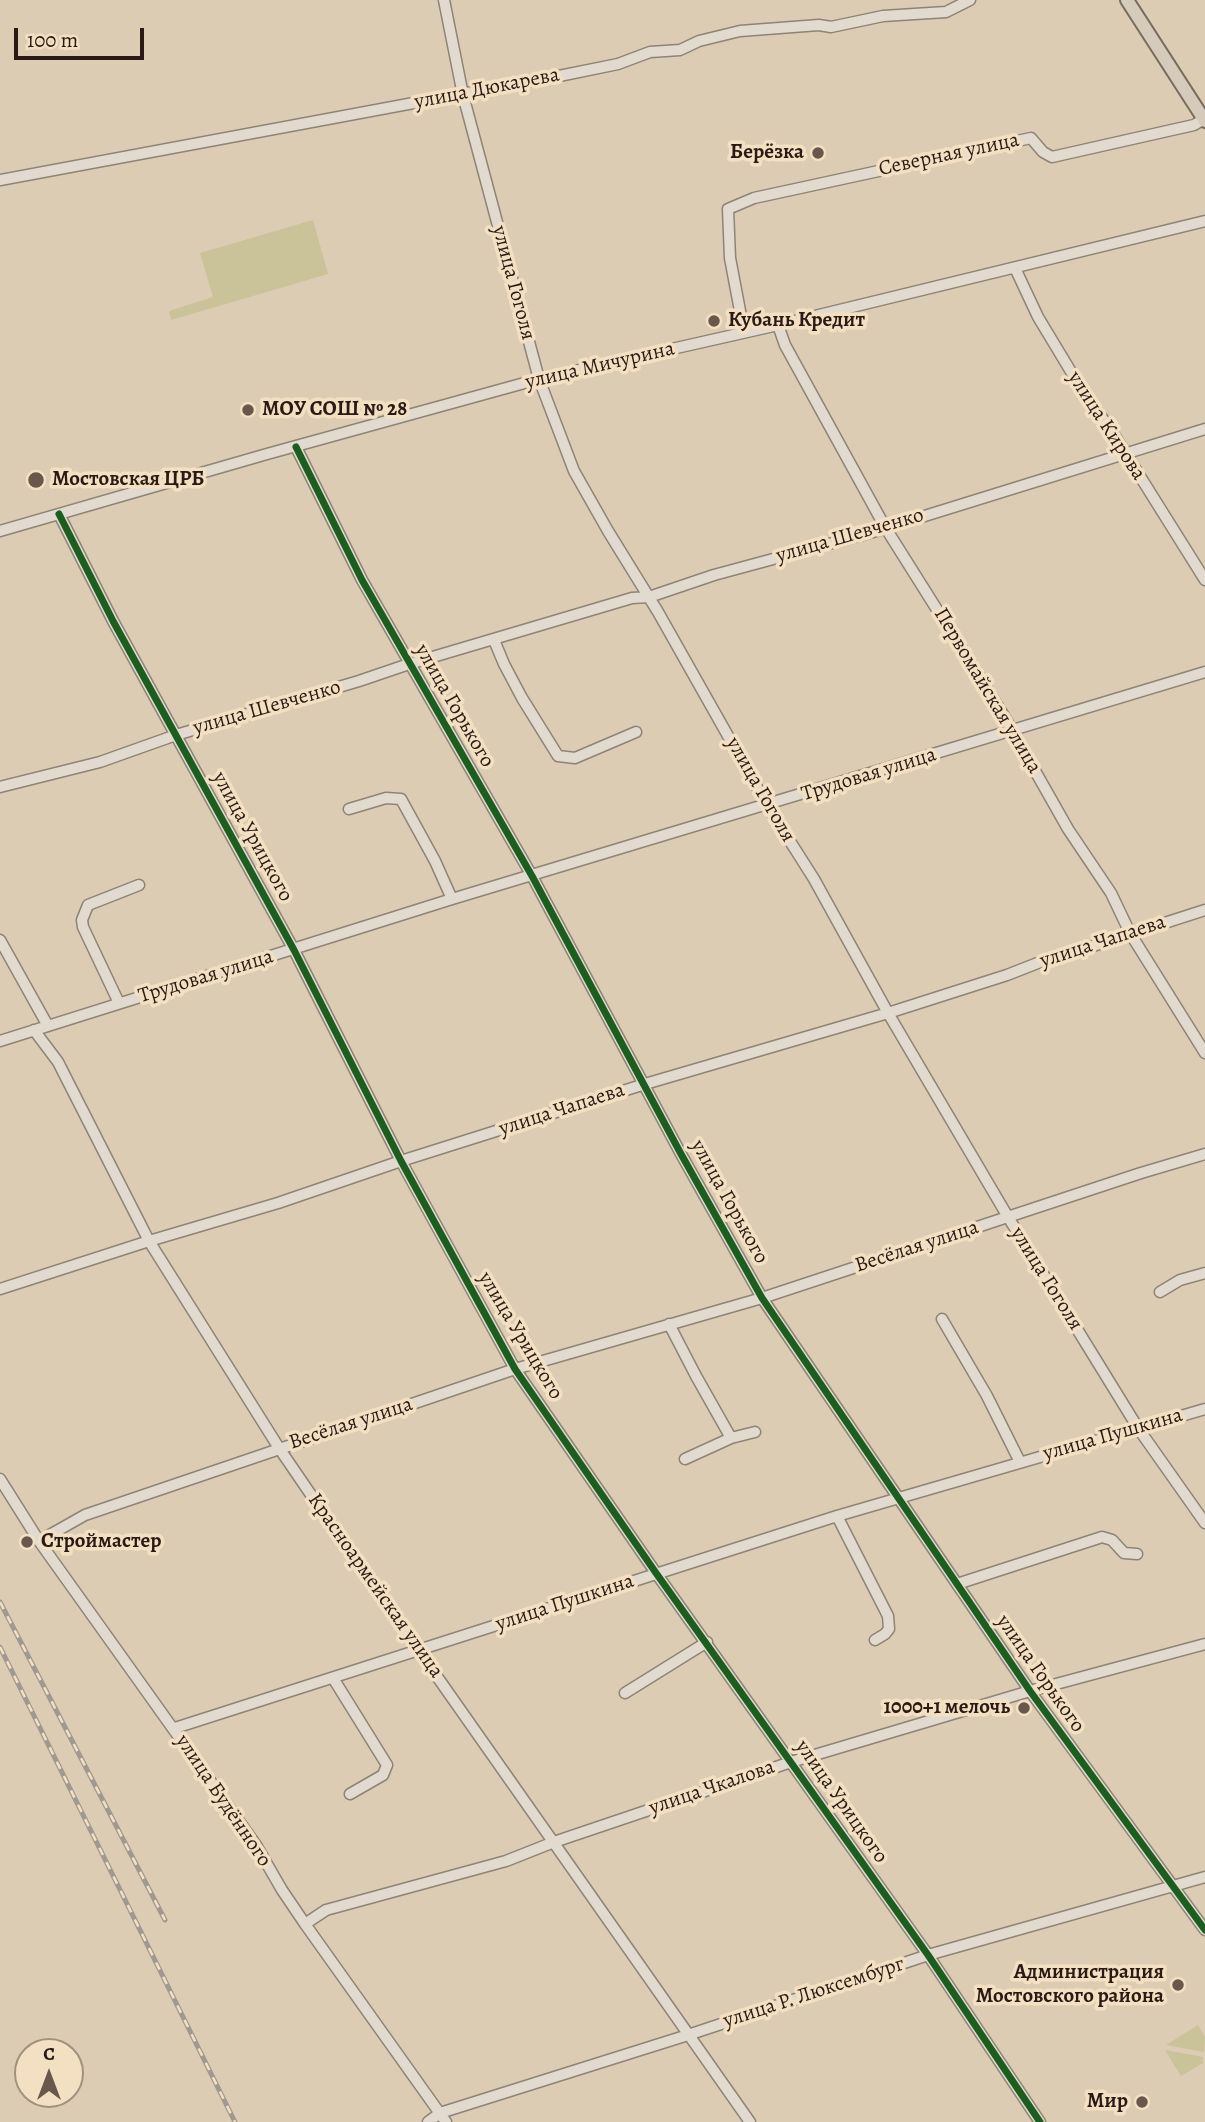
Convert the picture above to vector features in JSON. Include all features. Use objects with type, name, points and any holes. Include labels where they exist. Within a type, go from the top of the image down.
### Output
[{"type":"main road","points":[[1127,0],[1204,120]]},
{"type":"street","name":"улица Гоголя","points":[[444,0],[463,95],[539,379],[574,471],[767,805],[814,879],[888,1013],[1008,1217],[1138,1428],[1205,1523]]},
{"type":"street","name":"улица Дюкарева","points":[[0,180],[618,64],[650,52],[680,50],[699,41],[740,31],[819,24],[831,27],[883,16],[946,12],[970,0]]},
{"type":"street","name":"Северная улица","points":[[744,332],[730,258],[728,209],[754,198],[1031,138],[1042,152],[1059,157],[1194,125],[1204,120]]},
{"type":"street","name":"улица Мичурина","points":[[0,531],[539,379],[778,325],[1205,221]]},
{"type":"street","name":"улица Кирова","points":[[1015,268],[1038,317],[1205,580]]},
{"type":"street","name":"Первомайская улица","points":[[778,325],[785,345],[885,527],[1013,732],[1068,829],[1111,893],[1130,933],[1205,1053]]},
{"type":"street","name":"улица Шевченко","points":[[0,787],[100,762],[176,735],[409,664],[632,598],[649,597],[714,575],[885,527],[1205,429]]},
{"type":"street","name":"улица Горького","points":[[296,446],[362,580],[533,876],[762,1298],[1030,1691],[1205,1930]]},
{"type":"street","name":"улица Урицкого","points":[[59,514],[113,621],[294,950],[401,1161],[515,1369],[656,1573],[928,1955],[1040,2122]]},
{"type":"street","points":[[494,640],[516,686],[558,756],[575,758],[636,732]]},
{"type":"street","name":"Трудовая улица","points":[[0,1041],[452,900],[1205,672]]},
{"type":"street","points":[[349,808],[386,798],[401,799],[435,861],[452,900]]},
{"type":"street","name":"Трудовая улица","points":[[119,1003],[82,920],[88,905],[139,885]]},
{"type":"street","name":"улица Чапаева","points":[[0,1289],[278,1203],[645,1084],[888,1013],[1205,910]]},
{"type":"street","points":[[0,940],[48,1026]]},
{"type":"street","name":"Красноармейская улица","points":[[34,1030],[58,1062],[149,1241],[279,1448],[750,2122]]},
{"type":"street","name":"Весёлая улица","points":[[39,1541],[85,1515],[515,1369],[762,1298],[1205,1154]]},
{"type":"street","points":[[1160,1292],[1180,1280],[1205,1273]]},
{"type":"street","name":"улица Пушкина","points":[[942,1319],[987,1396],[1020,1462]]},
{"type":"street","points":[[669,1324],[695,1377],[731,1438]]},
{"type":"street","name":"улица Пушкина","points":[[175,1728],[836,1516],[1205,1409]]},
{"type":"street","points":[[685,1459],[731,1438],[755,1432]]},
{"type":"street","name":"улица Будённого","points":[[0,1479],[39,1541],[175,1728],[256,1845],[305,1924],[443,2118]]},
{"type":"street","points":[[836,1516],[888,1616],[886,1634],[874,1640]]},
{"type":"street","points":[[957,1584],[1102,1537],[1112,1540],[1124,1553],[1137,1554]]},
{"type":"street","points":[[625,1693],[707,1642]]},
{"type":"street","name":"улица Чкалова","points":[[305,1924],[326,1910],[506,1861],[554,1842],[791,1762],[1030,1691],[1205,1644]]},
{"type":"street","points":[[333,1678],[387,1765],[383,1775],[350,1794]]},
{"type":"street","name":"улица Р. Люксембург","points":[[428,2122],[928,1955],[1205,1877]]},
{"type":"shaded area","points":[[313,220],[328,274],[171,320],[169,311],[213,297],[200,253]]},
{"type":"shaded area","points":[[1198,2025],[1205,2037],[1204,2052],[1166,2045]]},
{"type":"shaded area","points":[[1165,2050],[1203,2057],[1203,2063],[1181,2076]]},
{"type":"railway","points":[[0,1602],[165,1920]]},
{"type":"railway","points":[[0,1647],[235,2122]]},
{"type":"cycle path","points":[[296,447],[362,580],[532,876],[681,1154],[762,1298],[1030,1691],[1205,1930]]},
{"type":"cycle path","points":[[59,514],[113,621],[294,950],[401,1161],[515,1369],[656,1573],[928,1955],[1040,2122]]},
{"type":"place","name":"Берёзка","points":[[818,153]]},
{"type":"place","name":"Кубань Кредит","points":[[714,321]]},
{"type":"place","name":"МОУ СОШ № 28","points":[[248,410]]},
{"type":"place","name":"Мостовская ЦРБ","points":[[36,480]]},
{"type":"place","name":"Строймастер","points":[[27,1542]]},
{"type":"place","name":"1000+1 мелочь","points":[[1024,1708]]},
{"type":"place","name":"Администрация Мостовского района","points":[[1178,1985]]},
{"type":"place","name":"Мир","points":[[1142,2102]]}]
